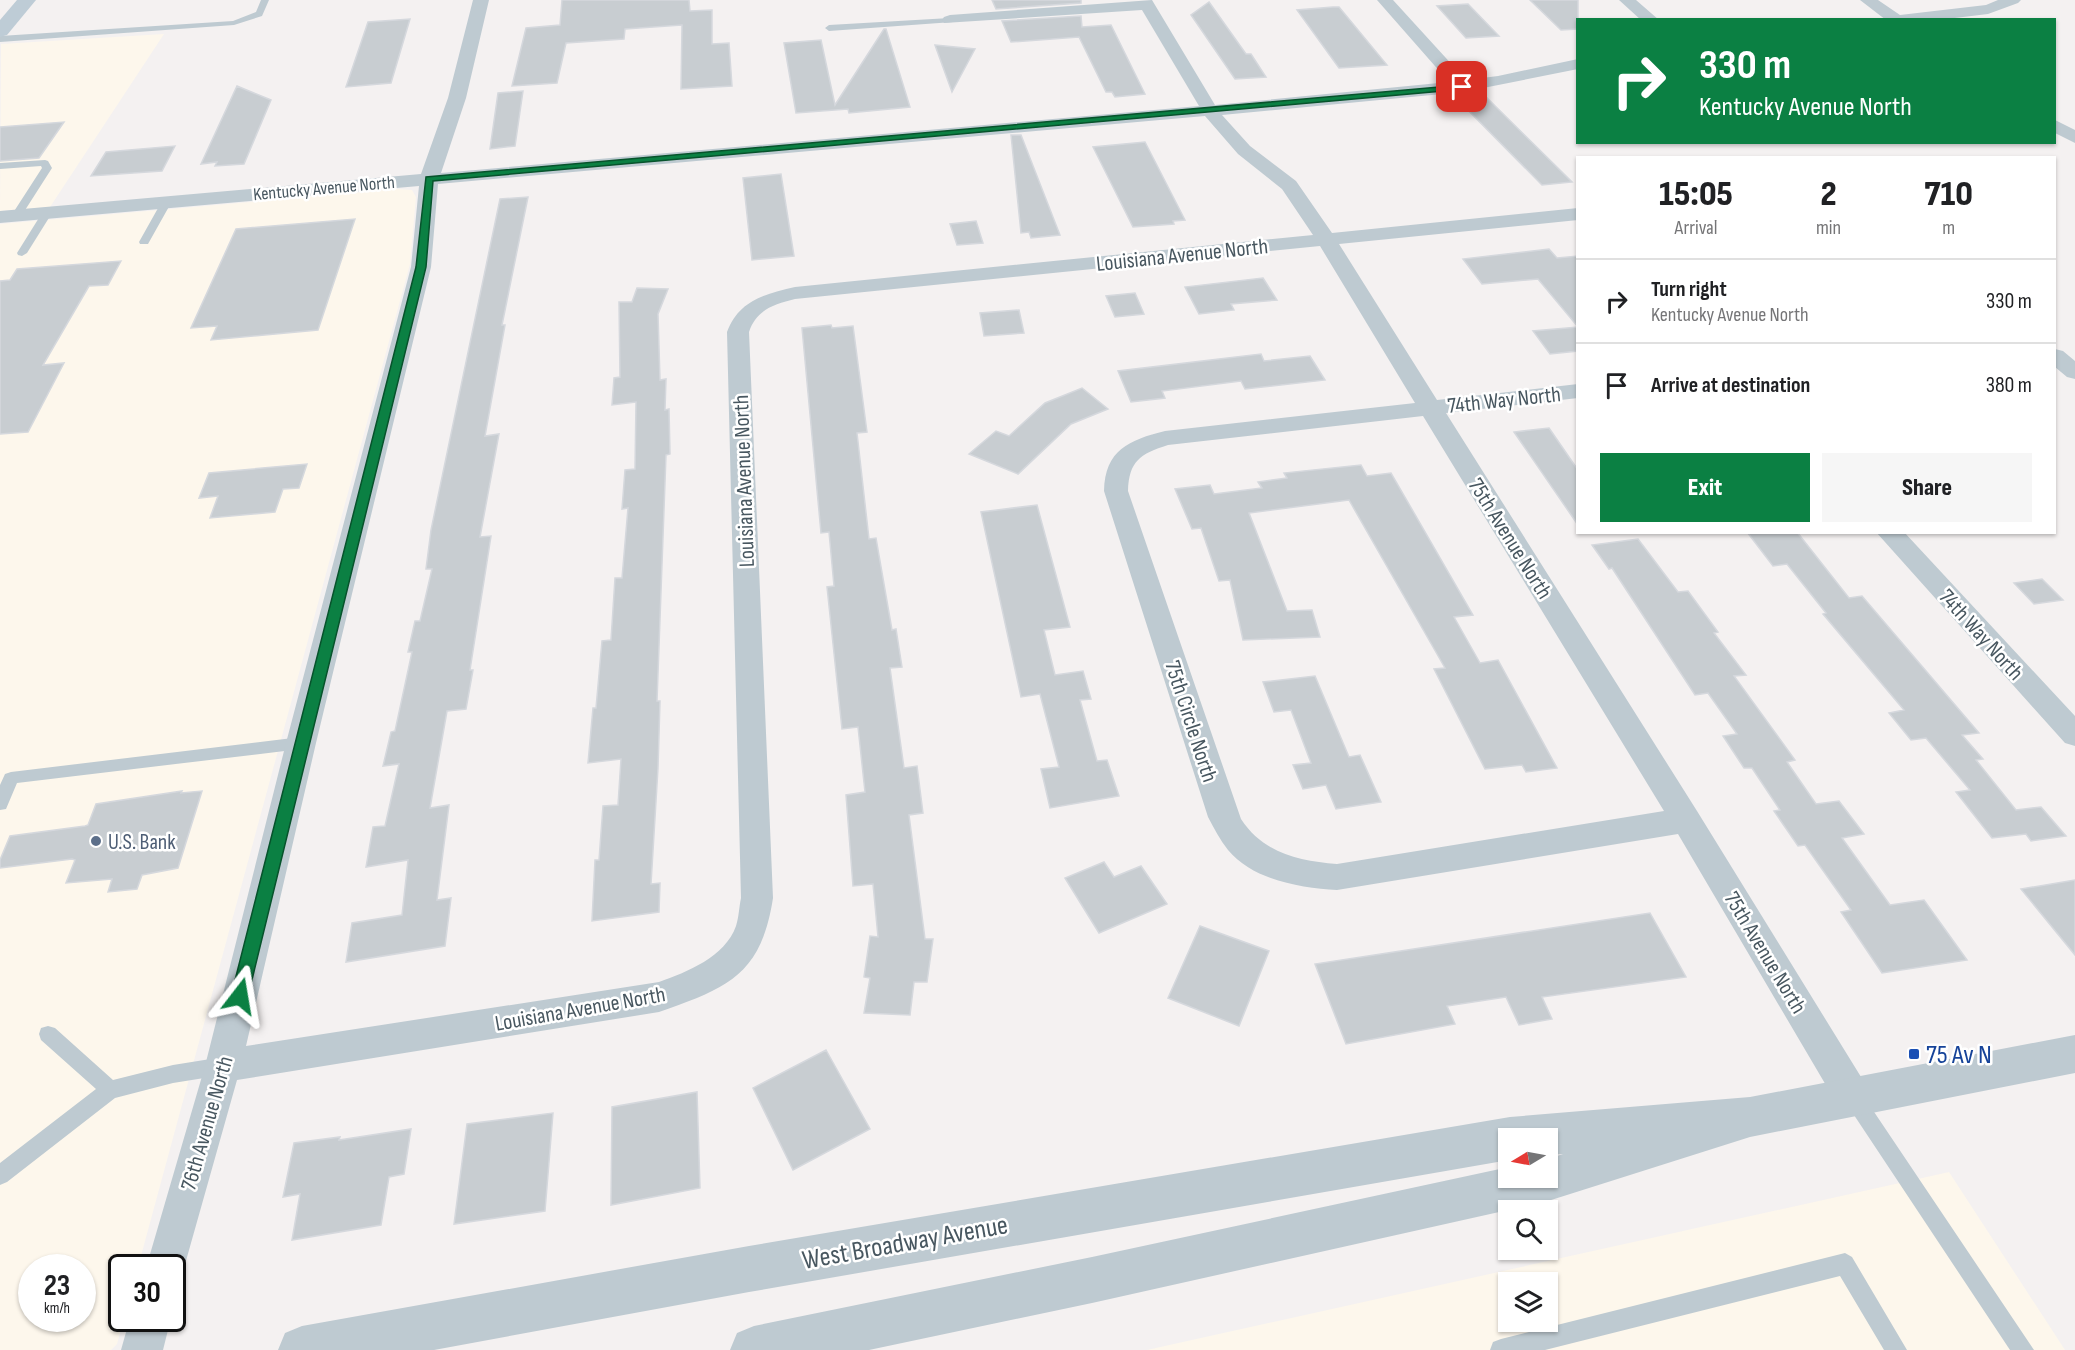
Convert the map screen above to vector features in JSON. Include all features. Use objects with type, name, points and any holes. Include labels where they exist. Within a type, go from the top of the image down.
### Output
[{"type":"main road","points":[[0,31],[27,0]]},
{"type":"street","name":"76th Avenue North","points":[[170,1254],[223,1066],[421,267],[429,179],[457,98],[481,0]]},
{"type":"street","points":[[1385,0],[1462,87]]},
{"type":"street","points":[[1627,0],[1649,18]]},
{"type":"street","points":[[1868,0],[1895,18]]},
{"type":"street","points":[[1905,18],[1988,9],[2013,0]]},
{"type":"street","points":[[950,20],[1146,2]]},
{"type":"street","name":"75th Avenue North","points":[[1146,2],[1209,111],[1229,137],[1289,185],[1326,240],[1686,820],[1853,1097]]},
{"type":"street","name":"Kentucky Avenue North","points":[[8,217],[1462,87],[1576,64]]},
{"type":"street","points":[[2056,126],[2075,138]]},
{"type":"street","name":"Louisiana Avenue North","points":[[223,1066],[659,997],[699,983],[732,961],[752,929],[757,898],[738,332],[741,319],[754,307],[773,298],[795,293],[1576,214]]},
{"type":"street","points":[[2056,357],[2075,372]]},
{"type":"street","name":"74th Way North","points":[[1430,407],[1576,391]]},
{"type":"street","name":"75th Circle North","points":[[1430,407],[1165,438],[1141,445],[1125,458],[1115,473],[1116,491],[1224,817],[1241,843],[1267,862],[1301,874],[1337,877],[1686,820]]},
{"type":"street","name":"74th Way North","points":[[1891,534],[2075,735]]},
{"type":"street","name":"West Broadway Avenue","points":[[1558,1135],[1750,1117],[2075,1054]]},
{"type":"street","name":"West Broadway Avenue","points":[[754,1350],[1092,1280],[1548,1180],[1750,1117]]},
{"type":"street","name":"West Broadway Avenue","points":[[302,1350],[749,1269],[1498,1141]]},
{"type":"street","points":[[142,1350],[147,1332]]},
{"type":"lane","points":[[0,39],[234,23],[259,14],[265,0]]},
{"type":"lane","points":[[829,28],[950,20]]},
{"type":"lane","points":[[0,166],[45,163],[47,168],[8,217]]},
{"type":"lane","points":[[144,242],[166,202]]},
{"type":"lane","points":[[22,253],[47,213]]},
{"type":"lane","points":[[0,804],[11,778],[302,743]]},
{"type":"lane","points":[[48,1034],[110,1090]]},
{"type":"lane","points":[[0,1175],[110,1090],[173,1074],[223,1066]]},
{"type":"lane","points":[[1853,1097],[2023,1350]]},
{"type":"lane","points":[[1501,1350],[1845,1264],[1896,1350]]},
{"type":"shaded area","points":[[164,34],[50,207],[0,211],[1,44]]},
{"type":"shaded area","points":[[397,189],[412,190],[416,197],[410,264],[142,1254],[108,1254],[108,1332],[120,1332],[117,1344],[111,1350],[0,1350],[0,224]]},
{"type":"shaded area","points":[[1949,1172],[2065,1350],[1147,1350],[1498,1272],[1498,1332],[1558,1332],[1558,1272],[1498,1272]]},
{"type":"building","points":[[562,0],[689,0],[690,11],[712,10],[712,44],[729,43],[732,86],[681,89],[682,25],[625,29],[624,39],[566,43],[557,83],[512,86],[526,28],[560,25]]},
{"type":"building","points":[[992,0],[1081,0],[1081,3],[996,9]]},
{"type":"building","points":[[1530,0],[1578,0],[1576,29],[1561,30]]},
{"type":"building","points":[[1209,2],[1246,54],[1251,54],[1266,77],[1235,79],[1191,15]]},
{"type":"building","points":[[1468,4],[1499,36],[1466,38],[1437,6]]},
{"type":"building","points":[[1339,7],[1387,65],[1339,68],[1297,10]]},
{"type":"building","points":[[1081,16],[1082,27],[1111,25],[1145,94],[1115,97],[1112,92],[1106,92],[1079,37],[1011,42],[1002,21]]},
{"type":"building","points":[[410,19],[391,83],[346,87],[368,22]]},
{"type":"building","points":[[886,29],[910,107],[849,113],[848,109],[796,113],[784,43],[821,40],[835,105]]},
{"type":"building","points":[[935,45],[975,49],[952,92]]},
{"type":"building","points":[[237,86],[271,100],[244,164],[215,166],[217,162],[201,164]]},
{"type":"building","points":[[523,91],[515,146],[490,149],[498,93]]},
{"type":"building","points":[[1480,91],[1572,182],[1542,185],[1453,95]]},
{"type":"building","points":[[64,122],[39,158],[0,161],[0,127]]},
{"type":"building","points":[[1011,135],[1021,135],[1060,235],[1031,238],[1029,232],[1021,233]]},
{"type":"building","points":[[1145,142],[1185,220],[1173,221],[1174,224],[1133,227],[1093,147]]},
{"type":"building","points":[[175,146],[162,171],[91,176],[106,152]]},
{"type":"building","points":[[781,174],[794,256],[752,260],[743,178]]},
{"type":"building","points":[[528,197],[502,325],[505,325],[485,436],[499,434],[480,537],[491,536],[470,670],[473,670],[466,709],[447,711],[430,808],[449,805],[437,900],[451,898],[445,946],[346,962],[352,923],[402,915],[408,860],[366,867],[373,827],[385,826],[399,764],[383,766],[391,732],[395,731],[412,652],[408,652],[415,621],[420,621],[432,569],[426,569],[431,530],[500,199]]},
{"type":"building","points":[[355,219],[318,330],[211,340],[217,326],[191,328],[236,229]]},
{"type":"building","points":[[976,221],[983,243],[957,245],[950,224]]},
{"type":"building","points":[[1549,249],[1557,258],[1576,256],[1576,325],[1538,279],[1482,284],[1463,259]]},
{"type":"building","points":[[121,261],[108,285],[89,286],[43,365],[64,363],[28,432],[0,434],[0,281],[10,280],[17,269]]},
{"type":"building","points":[[1263,278],[1277,300],[1231,304],[1234,310],[1199,314],[1185,287]]},
{"type":"building","points":[[637,288],[668,289],[658,314],[660,380],[666,379],[665,410],[669,409],[670,454],[666,455],[657,701],[660,701],[658,768],[651,884],[660,883],[659,912],[592,921],[595,860],[599,860],[603,806],[618,805],[621,759],[588,763],[602,641],[611,640],[615,578],[622,578],[628,508],[622,509],[625,470],[635,469],[636,402],[612,405],[614,378],[620,377],[619,302],[632,302]]},
{"type":"building","points":[[1135,293],[1144,314],[1115,317],[1106,296]]},
{"type":"building","points":[[1019,310],[1024,333],[984,336],[980,313]]},
{"type":"building","points":[[831,325],[832,328],[853,326],[867,432],[857,433],[869,539],[876,538],[892,630],[896,629],[902,667],[890,668],[904,768],[917,766],[923,813],[909,815],[925,939],[933,939],[927,982],[914,982],[910,1015],[864,1013],[870,978],[864,977],[870,936],[878,937],[873,884],[853,886],[846,795],[865,792],[858,727],[842,729],[827,587],[834,586],[829,532],[821,533],[802,328]]},
{"type":"building","points":[[1576,327],[1576,351],[1550,354],[1533,331]]},
{"type":"building","points":[[1261,354],[1264,361],[1310,356],[1325,380],[1245,389],[1241,381],[1162,391],[1165,398],[1131,402],[1118,371]]},
{"type":"building","points":[[1082,388],[1108,409],[1071,424],[1018,474],[969,454],[996,431],[1009,436],[1045,403]]},
{"type":"building","points":[[1549,428],[1576,467],[1576,522],[1514,432]]},
{"type":"building","points":[[307,464],[299,488],[283,489],[275,512],[210,518],[218,496],[199,498],[209,473]]},
{"type":"building","points":[[1361,465],[1367,476],[1391,473],[1473,615],[1454,617],[1480,663],[1498,660],[1557,768],[1526,772],[1522,765],[1485,769],[1434,669],[1445,668],[1349,500],[1249,513],[1287,611],[1312,610],[1320,637],[1243,640],[1230,580],[1219,581],[1201,528],[1192,529],[1175,489],[1210,485],[1214,494],[1262,488],[1258,482],[1287,478],[1284,473]]},
{"type":"building","points":[[1037,505],[1070,627],[1044,630],[1055,675],[1083,671],[1091,699],[1080,700],[1097,761],[1107,760],[1119,796],[1050,808],[1041,769],[1059,767],[1040,694],[1021,697],[981,512]]},
{"type":"building","points":[[1749,534],[1799,534],[1849,598],[1862,596],[1979,733],[1962,735],[1983,759],[1976,760],[2016,810],[2041,807],[2066,836],[2031,841],[2026,834],[1992,838],[1956,792],[1970,790],[1926,738],[1911,740],[1889,713],[1904,710],[1823,614],[1826,613],[1787,564],[1773,566]]},
{"type":"building","points":[[1638,539],[1678,592],[1688,591],[1718,632],[1714,633],[1746,675],[1734,676],[1795,760],[1787,762],[1816,804],[1839,801],[1864,834],[1842,838],[1890,905],[1924,900],[1967,960],[1882,973],[1841,912],[1851,910],[1805,845],[1798,846],[1774,811],[1780,810],[1752,768],[1744,768],[1723,736],[1737,734],[1708,693],[1695,695],[1612,568],[1609,569],[1592,545]]},
{"type":"building","points":[[2042,579],[2063,600],[2034,604],[2014,583]]},
{"type":"building","points":[[1315,676],[1349,757],[1360,755],[1381,802],[1336,809],[1326,785],[1303,789],[1293,765],[1311,763],[1291,710],[1274,712],[1263,682]]},
{"type":"building","name":"U.S. Bank","points":[[182,791],[181,793],[202,791],[178,868],[142,875],[137,889],[108,892],[112,879],[66,883],[75,860],[72,859],[0,868],[0,860],[10,836],[85,826],[88,825],[96,804]]},
{"type":"building","points":[[1104,862],[1114,877],[1141,866],[1167,904],[1099,933],[1065,878]]},
{"type":"building","points":[[2075,880],[2075,955],[2021,889]]},
{"type":"building","points":[[1650,913],[1686,977],[1542,997],[1552,1019],[1519,1025],[1506,997],[1447,1006],[1455,1024],[1346,1044],[1315,964]]},
{"type":"building","points":[[1200,926],[1269,951],[1239,1026],[1168,998]]},
{"type":"building","points":[[826,1050],[870,1129],[793,1170],[753,1088]]},
{"type":"building","points":[[697,1092],[700,1188],[611,1205],[612,1107]]},
{"type":"building","points":[[553,1113],[545,1211],[454,1224],[467,1124]]},
{"type":"building","points":[[411,1129],[404,1174],[389,1177],[381,1225],[292,1240],[300,1194],[283,1197],[294,1143],[340,1137],[339,1140]]},
{"type":"place","name":"U.S. Bank","points":[[96,841]]},
{"type":"place","name":"75 Av N","points":[[1914,1054]]},
{"type":"route","points":[[240,996],[421,267],[429,179],[1462,87]]}]
